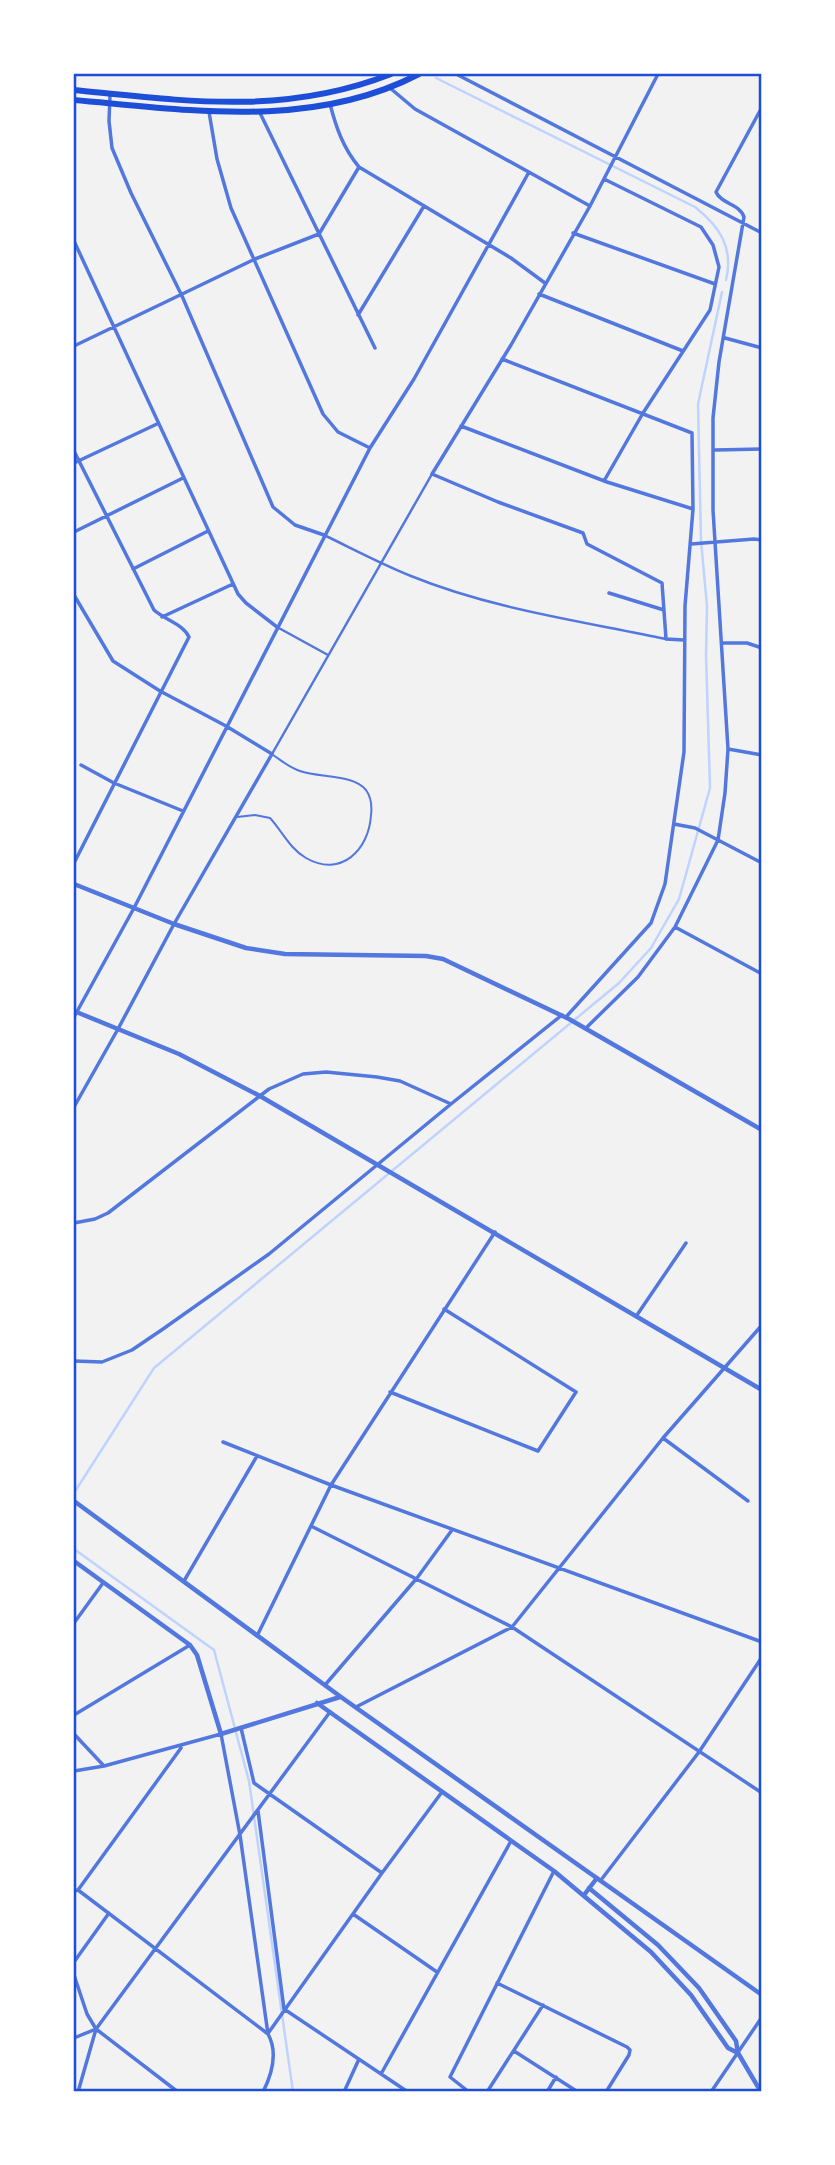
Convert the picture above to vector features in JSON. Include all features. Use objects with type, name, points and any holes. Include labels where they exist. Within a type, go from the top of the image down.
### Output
[{"type":"highway","points":[[74,90],[225,104],[282,101],[351,89],[391,74]]},
{"type":"highway","points":[[74,100],[260,113],[330,104],[388,87],[419,74]]},
{"type":"street","points":[[456,74],[761,233]]},
{"type":"street","points":[[74,1107],[174,924],[380,561],[502,359],[590,206],[658,74]]},
{"type":"street","points":[[388,87],[415,109],[590,206]]},
{"type":"street","points":[[110,93],[112,148],[182,296],[273,507],[295,524],[411,576],[503,605],[666,639],[684,640]]},
{"type":"street","points":[[330,104],[335,125],[347,152],[359,167],[545,283]]},
{"type":"street","points":[[584,1027],[638,977],[675,927],[716,839],[725,793],[728,749],[713,510],[713,418],[719,362],[744,214],[717,196],[716,192],[761,107]]},
{"type":"street","points":[[209,111],[217,159],[231,208],[323,414],[338,432],[370,448]]},
{"type":"street","points":[[260,113],[374,348]]},
{"type":"street","points":[[74,346],[255,259],[319,234],[359,167]]},
{"type":"street","points":[[529,172],[414,379],[370,448],[134,908],[74,1013],[179,1054],[260,1096],[406,1179],[761,1390]]},
{"type":"street","points":[[604,179],[701,227],[713,245],[719,267],[710,310],[643,412],[604,481]]},
{"type":"street","points":[[358,315],[424,206]]},
{"type":"street","points":[[573,233],[715,285]]},
{"type":"street","points":[[74,241],[234,584],[246,603],[277,626],[328,655]]},
{"type":"street","points":[[540,294],[684,351]]},
{"type":"street","points":[[725,338],[761,348]]},
{"type":"street","points":[[74,1361],[102,1362],[132,1350],[269,1254],[451,1104],[566,1017],[652,923],[665,884],[676,825],[684,752],[684,640],[693,544],[692,433],[502,359]]},
{"type":"street","points":[[76,462],[158,424]]},
{"type":"street","points":[[461,426],[604,481],[693,509]]},
{"type":"street","points":[[715,450],[761,449]]},
{"type":"street","points":[[74,451],[76,462],[154,611],[185,629],[189,637],[74,863]]},
{"type":"street","points":[[432,474],[583,533],[587,544],[662,583],[666,639]]},
{"type":"street","points":[[74,532],[183,478]]},
{"type":"street","points":[[133,569],[208,531]]},
{"type":"street","points":[[693,544],[761,540]]},
{"type":"street","points":[[162,617],[234,584]]},
{"type":"street","points":[[609,593],[664,610]]},
{"type":"street","points":[[74,594],[113,661],[160,691],[272,754]]},
{"type":"street","points":[[723,643],[747,643],[761,648]]},
{"type":"street","points":[[728,749],[761,755]]},
{"type":"street","points":[[81,765],[114,783],[183,811]]},
{"type":"street","points":[[676,825],[695,828],[761,863]]},
{"type":"street","points":[[74,884],[174,924],[246,948],[272,953],[426,956],[443,959],[566,1017],[761,1130]]},
{"type":"street","points":[[675,927],[761,974]]},
{"type":"street","points":[[74,1223],[108,1213],[260,1096],[278,1084],[303,1074],[326,1072],[400,1081],[451,1104]]},
{"type":"street","points":[[257,1636],[331,1485],[495,1232]]},
{"type":"street","points":[[637,1315],[686,1243]]},
{"type":"street","points":[[390,1392],[538,1451],[576,1392],[444,1309]]},
{"type":"street","points":[[356,1707],[512,1627],[663,1437],[761,1325]]},
{"type":"street","points":[[663,1437],[748,1502]]},
{"type":"street","points":[[223,1442],[559,1570],[761,1642]]},
{"type":"street","points":[[183,1582],[257,1456]]},
{"type":"street","points":[[74,1501],[341,1697],[761,1995]]},
{"type":"street","points":[[311,1526],[512,1627],[761,1793]]},
{"type":"street","points":[[325,1685],[417,1578],[452,1530]]},
{"type":"street","points":[[74,1561],[190,1645],[197,1656],[222,1734],[240,1835],[268,2034],[272,2041],[273,2062],[263,2091]]},
{"type":"street","points":[[74,1623],[103,1583]]},
{"type":"street","points":[[74,1715],[190,1645]]},
{"type":"street","points":[[584,1895],[699,1752],[761,1657]]},
{"type":"street","points":[[74,1772],[182,1746],[341,1697]]},
{"type":"street","points":[[317,1703],[584,1895],[651,1952],[691,1995],[728,2048],[738,2053]]},
{"type":"street","points":[[78,2091],[96,2029],[330,1712]]},
{"type":"street","points":[[239,1729],[254,1783],[382,1873]]},
{"type":"street","points":[[74,1734],[104,1766]]},
{"type":"street","points":[[182,1746],[76,1890],[268,2034]]},
{"type":"street","points":[[268,2034],[442,1792]]},
{"type":"street","points":[[258,1811],[283,2010]]},
{"type":"street","points":[[381,2074],[511,1841]]},
{"type":"street","points":[[469,2091],[450,2077],[554,1871]]},
{"type":"street","points":[[589,1888],[658,1945],[699,1988],[736,2041],[738,2053],[761,2091]]},
{"type":"street","points":[[74,1962],[108,1913]]},
{"type":"street","points":[[353,1914],[437,1972]]},
{"type":"street","points":[[74,1975],[87,2014],[96,2029],[178,2091]]},
{"type":"street","points":[[497,1983],[627,2047],[630,2050],[606,2091]]},
{"type":"street","points":[[487,2091],[543,2005]]},
{"type":"street","points":[[283,2010],[408,2091]]},
{"type":"street","points":[[711,2091],[761,2017]]},
{"type":"street","points":[[74,2038],[96,2029]]},
{"type":"street","points":[[514,2051],[578,2091]]},
{"type":"street","points":[[344,2091],[359,2059]]},
{"type":"street","points":[[547,2091],[556,2077]]},
{"type":"lane","points":[[236,817],[255,815],[270,818],[294,849],[307,859],[327,864],[350,859],[364,846],[369,836],[371,821],[372,806],[368,792],[349,779],[298,771],[272,754]]},
{"type":"waterway","points":[[436,78],[695,207],[711,222],[726,247],[726,280]]},
{"type":"waterway","points":[[74,1493],[154,1368],[619,983],[651,948],[679,899],[710,788],[707,606],[701,541],[698,404],[722,292]]},
{"type":"waterway","points":[[74,1549],[214,1650],[249,1781],[293,2092]]}]
